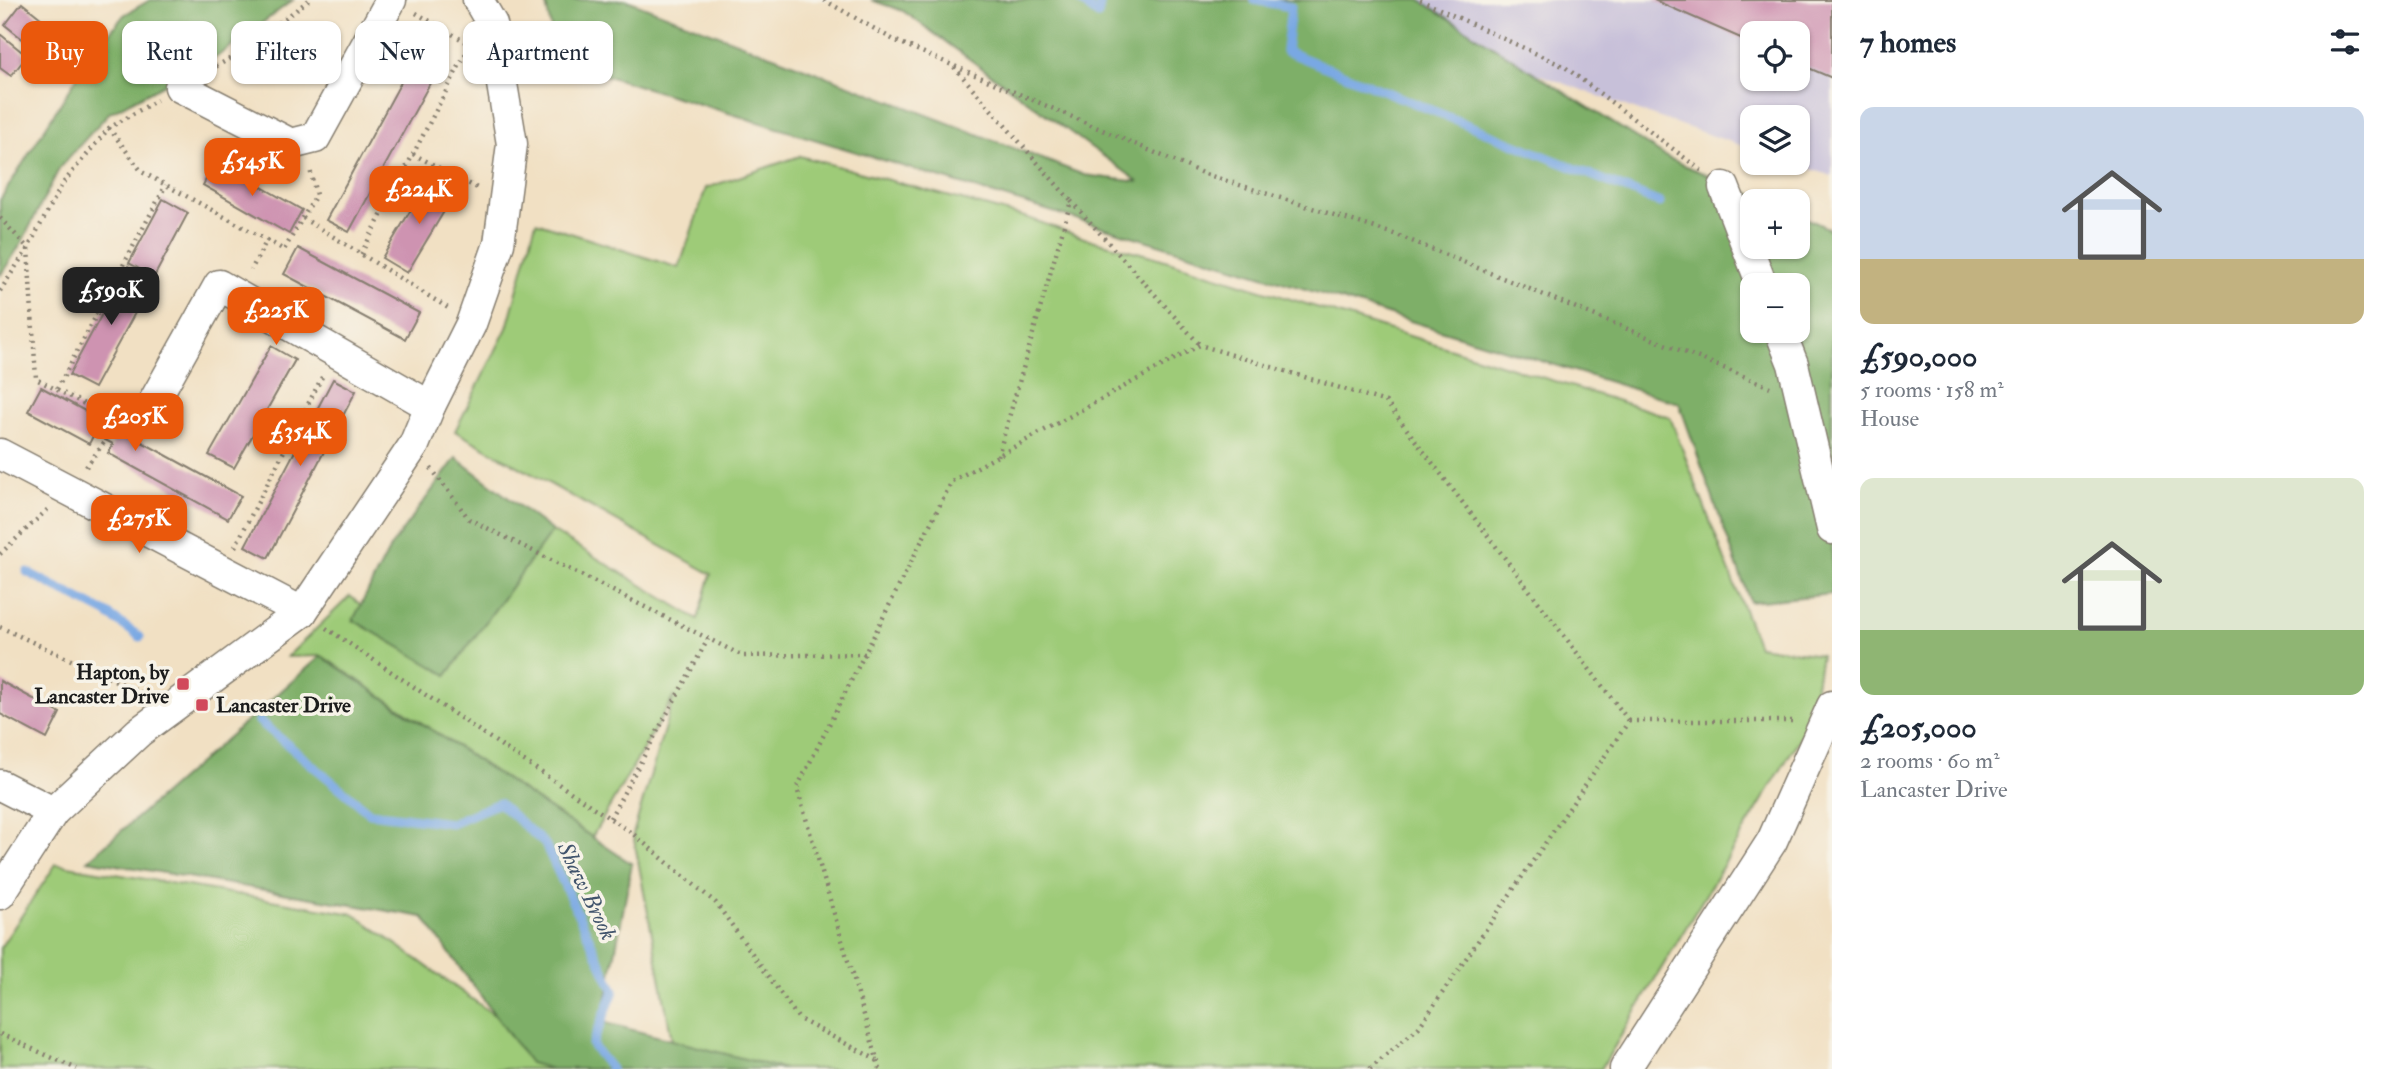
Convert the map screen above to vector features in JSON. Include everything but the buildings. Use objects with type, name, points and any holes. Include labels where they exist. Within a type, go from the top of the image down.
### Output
[{"type":"street","points":[[0,894],[53,812],[139,732],[302,612],[414,445],[471,322],[499,244],[512,144],[492,24],[478,0]]},
{"type":"street","points":[[180,87],[291,144],[315,138],[398,3]]},
{"type":"street","points":[[1724,187],[1757,273]]},
{"type":"street","points":[[153,403],[219,285],[430,407]]},
{"type":"street","points":[[1785,343],[1793,364],[1832,530]]},
{"type":"street","points":[[0,454],[302,612]]},
{"type":"street","points":[[1625,1069],[1772,841],[1829,714]]},
{"type":"street","points":[[0,785],[53,812]]},
{"type":"path","points":[[0,291],[28,248],[63,183],[109,128],[238,54],[309,0]]},
{"type":"path","points":[[824,0],[894,40],[1202,173],[1397,235],[1801,400]]},
{"type":"path","points":[[1420,0],[1564,67],[1724,187]]},
{"type":"path","points":[[361,254],[470,44],[398,3]]},
{"type":"path","points":[[952,65],[1200,345],[1386,402],[1629,721]]},
{"type":"path","points":[[109,128],[142,172],[284,250],[316,195],[303,141]]},
{"type":"path","points":[[413,153],[481,190]]},
{"type":"path","points":[[57,389],[166,185]]},
{"type":"path","points":[[998,456],[1071,201]]},
{"type":"path","points":[[0,218],[28,248],[36,379],[119,422]]},
{"type":"path","points":[[303,218],[471,322]]},
{"type":"path","points":[[237,295],[267,240]]},
{"type":"path","points":[[880,1069],[797,788],[952,481],[1200,345]]},
{"type":"path","points":[[223,570],[335,351]]},
{"type":"path","points":[[0,554],[69,490],[119,422],[153,403]]},
{"type":"path","points":[[414,445],[469,519],[743,656],[865,653]]},
{"type":"path","points":[[302,612],[633,834],[716,903],[799,1019],[877,1060]]},
{"type":"path","points":[[0,627],[172,707]]},
{"type":"path","points":[[610,818],[708,639]]},
{"type":"path","points":[[1629,721],[1829,714]]},
{"type":"path","points":[[1370,1069],[1419,1027],[1629,721]]},
{"type":"path","points":[[0,1034],[77,1069]]},
{"type":"shaded area","points":[[1336,0],[1832,0],[1832,176],[1810,169],[1810,105],[1740,105],[1740,145]]},
{"type":"green space","points":[[150,0],[293,0],[265,21],[231,21],[231,46],[217,57],[217,21],[122,21],[122,84],[164,84],[109,113],[60,167],[21,244],[0,276],[0,200],[73,84],[108,84],[108,35],[124,15]]},
{"type":"green space","points":[[545,0],[627,0],[1084,175],[1139,182],[903,11],[871,0],[1420,0],[1668,158],[1740,189],[1740,259],[1810,259],[1810,220],[1832,230],[1832,594],[1750,602],[1679,403],[613,78],[613,21],[549,21]]},
{"type":"green space","points":[[800,156],[1028,218],[1087,239],[1152,256],[1670,417],[1758,646],[1821,655],[1810,721],[1601,1069],[724,1069],[672,1040],[633,834],[674,696],[592,837],[322,656],[287,657],[350,596],[447,675],[552,531],[698,619],[711,574],[455,431],[507,328],[536,222],[679,268],[706,188]]},
{"type":"green space","points":[[456,458],[552,531],[447,675],[353,620],[391,546]]},
{"type":"green space","points":[[321,656],[632,864],[602,1022],[784,1069],[551,1069],[530,1063],[423,917],[88,860]]},
{"type":"green space","points":[[56,864],[354,914],[569,1069],[0,1069],[0,948]]},
{"type":"waterway","points":[[1079,0],[1098,15],[1101,0]]},
{"type":"waterway","points":[[1254,0],[1291,7],[1286,51],[1660,203]]},
{"type":"waterway","name":"Shaw Brook","points":[[27,572],[106,613],[140,637]]},
{"type":"waterway","name":"Shaw Brook","points":[[259,721],[370,813],[451,823],[499,803],[545,844],[614,991],[592,1045],[611,1069]]},
{"type":"place","name":"Hapton, by Lancaster Drive","points":[[183,684]]},
{"type":"place","name":"Lancaster Drive","points":[[202,705]]}]
